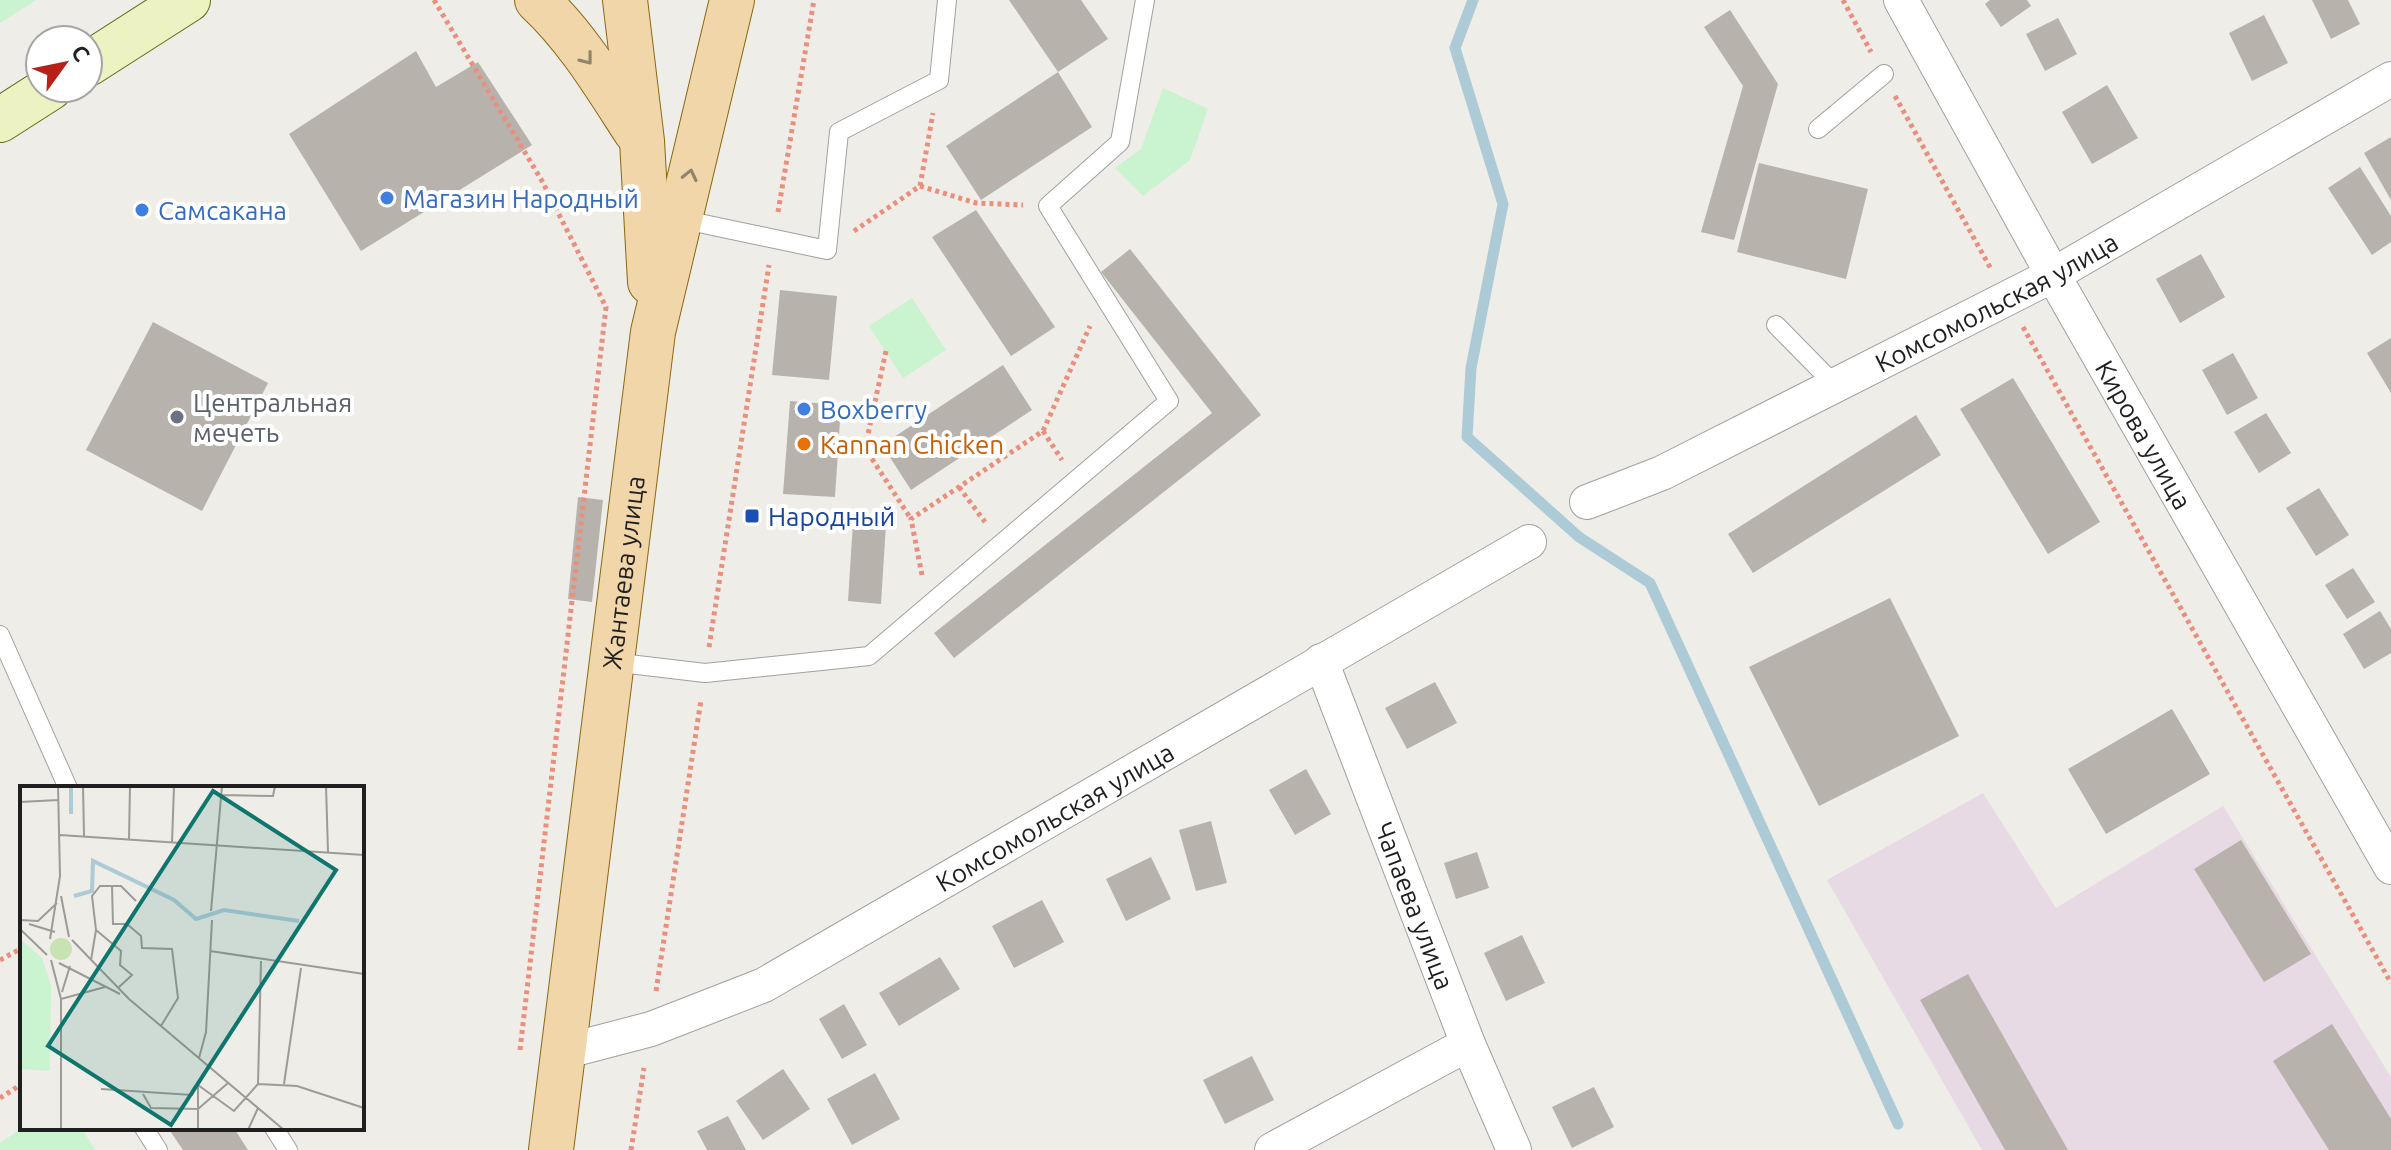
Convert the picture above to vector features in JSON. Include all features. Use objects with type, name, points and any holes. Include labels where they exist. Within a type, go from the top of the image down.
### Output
[{"type":"main road","points":[[104,54],[188,0]]},
{"type":"main road","points":[[537,0],[551,13],[597,72],[642,141]]},
{"type":"main road","points":[[625,0],[642,141],[653,332]]},
{"type":"main road","name":"Жантаева улица","points":[[551,1150],[653,332],[732,0]]},
{"type":"main road","points":[[0,120],[25,104]]},
{"type":"street","name":"Кирова улица","points":[[1901,0],[2053,275],[2391,867]]},
{"type":"street","name":"Комсомольская улица","points":[[1587,502],[1662,473],[2053,275],[2391,79]]},
{"type":"street","name":"Комсомольская улица","points":[[563,1052],[651,1029],[764,985],[1529,542]]},
{"type":"street","name":"Чапаева улица","points":[[1321,661],[1468,1044],[1514,1150]]},
{"type":"street","points":[[1272,1150],[1468,1044]]},
{"type":"lane","points":[[680,219],[827,250],[839,132],[939,80],[947,0]]},
{"type":"lane","points":[[612,662],[705,673],[869,656],[1169,401],[1048,206],[1120,142],[1145,0]]},
{"type":"lane","points":[[1818,129],[1884,74]]},
{"type":"lane","points":[[1776,325],[1835,385]]},
{"type":"lane","points":[[0,635],[67,786]]},
{"type":"lane","points":[[145,1130],[158,1150]]},
{"type":"lane","points":[[275,1130],[288,1150]]},
{"type":"path","points":[[434,0],[542,181],[606,307],[519,1056]]},
{"type":"path","points":[[631,1150],[773,239],[814,0]]},
{"type":"path","points":[[1843,0],[2391,983]]},
{"type":"path","points":[[827,250],[920,186],[939,80]]},
{"type":"path","points":[[920,186],[976,203],[1048,206]]},
{"type":"path","points":[[911,519],[1043,431],[1104,296]]},
{"type":"path","points":[[886,351],[865,448],[911,519],[928,606]]},
{"type":"path","points":[[959,487],[1001,544]]},
{"type":"path","points":[[0,960],[20,949]]},
{"type":"path","points":[[0,1098],[20,1085]]},
{"type":"shaded area","points":[[1983,793],[2056,908],[2223,806],[2391,1077],[2391,1150],[1982,1150],[1827,880]]},
{"type":"green space","points":[[0,0],[36,0],[0,23]]},
{"type":"green space","points":[[1163,88],[1208,109],[1190,160],[1143,196],[1115,168],[1141,149]]},
{"type":"green space","points":[[912,298],[946,350],[903,378],[869,326]]},
{"type":"green space","points":[[20,1129],[82,1130],[96,1150],[0,1150],[0,1143]]},
{"type":"building","points":[[1009,0],[1081,0],[1108,39],[1058,72]]},
{"type":"building","points":[[1990,0],[2027,0],[2031,6],[2001,27],[1985,4]]},
{"type":"building","points":[[2312,0],[2348,0],[2360,24],[2331,39]]},
{"type":"building","points":[[1730,10],[1778,84],[1734,240],[1701,232],[1743,86],[1704,27]]},
{"type":"building","points":[[2264,15],[2288,63],[2252,81],[2229,33]]},
{"type":"building","points":[[2058,18],[2077,54],[2045,71],[2026,34]]},
{"type":"building","name":"Магазин Народный","points":[[416,51],[436,87],[478,62],[532,145],[361,251],[289,134]]},
{"type":"building","points":[[1058,72],[1092,127],[981,200],[946,146]]},
{"type":"building","points":[[2107,85],[2138,138],[2092,164],[2062,112]]},
{"type":"building","points":[[2391,137],[2391,200],[2364,153]]},
{"type":"building","points":[[1759,163],[1868,189],[1846,279],[1737,252]]},
{"type":"building","points":[[2360,167],[2391,216],[2391,242],[2372,255],[2328,188]]},
{"type":"building","points":[[976,210],[1055,327],[1011,356],[932,237]]},
{"type":"building","points":[[1130,249],[1261,415],[954,658],[934,633],[1212,413],[1101,272]]},
{"type":"building","points":[[2201,254],[2225,297],[2180,323],[2156,279]]},
{"type":"building","points":[[780,290],[837,296],[829,380],[772,375]]},
{"type":"building","name":"Центральная мечеть","points":[[153,322],[268,383],[202,511],[86,450]]},
{"type":"building","points":[[2391,338],[2391,393],[2367,353]]},
{"type":"building","points":[[2233,353],[2258,398],[2227,415],[2202,370]]},
{"type":"building","points":[[1003,365],[1032,410],[911,490],[882,445]]},
{"type":"building","points":[[2013,378],[2100,522],[2048,554],[1960,409]]},
{"type":"building","points":[[790,401],[841,405],[835,497],[783,494]]},
{"type":"building","points":[[2266,413],[2291,453],[2259,473],[2234,432]]},
{"type":"building","points":[[1916,415],[1941,455],[1753,573],[1728,534]]},
{"type":"building","points":[[2319,488],[2349,535],[2316,556],[2286,508]]},
{"type":"building","points":[[578,497],[603,500],[592,602],[568,599]]},
{"type":"building","points":[[853,522],[886,524],[881,604],[848,601]]},
{"type":"building","points":[[2353,568],[2375,602],[2347,619],[2325,585]]},
{"type":"building","points":[[1890,598],[1959,736],[1819,806],[1749,667]]},
{"type":"building","points":[[2380,611],[2391,629],[2391,653],[2364,669],[2343,634]]},
{"type":"building","points":[[1435,682],[1457,723],[1407,749],[1385,708]]},
{"type":"building","points":[[2172,709],[2210,774],[2106,834],[2068,769]]},
{"type":"building","points":[[1306,769],[1331,814],[1295,835],[1269,790]]},
{"type":"building","points":[[1211,821],[1227,883],[1196,891],[1179,830]]},
{"type":"building","points":[[2241,840],[2311,954],[2264,982],[2194,869]]},
{"type":"building","points":[[1477,852],[1489,888],[1456,899],[1444,863]]},
{"type":"building","points":[[1151,857],[1171,899],[1126,921],[1106,879]]},
{"type":"building","points":[[1042,900],[1064,942],[1014,968],[992,926]]},
{"type":"building","points":[[1522,935],[1545,983],[1506,1001],[1484,953]]},
{"type":"building","points":[[940,957],[960,989],[899,1026],[879,993]]},
{"type":"building","points":[[1968,974],[2068,1150],[2005,1150],[1920,1000]]},
{"type":"building","points":[[844,1004],[867,1045],[842,1059],[819,1019]]},
{"type":"building","points":[[2332,1024],[2391,1119],[2391,1150],[2329,1150],[2273,1061]]},
{"type":"building","points":[[1252,1056],[1274,1100],[1225,1124],[1203,1080]]},
{"type":"building","points":[[783,1069],[810,1109],[763,1140],[736,1101]]},
{"type":"building","points":[[875,1073],[900,1119],[852,1145],[827,1099]]},
{"type":"building","points":[[1594,1087],[1614,1127],[1572,1148],[1552,1107]]},
{"type":"building","points":[[728,1116],[746,1150],[707,1150],[697,1131]]},
{"type":"building","points":[[169,1130],[235,1130],[248,1150],[183,1150]]},
{"type":"waterway","points":[[1473,0],[1455,48],[1503,204],[1471,368],[1467,437],[1579,537],[1650,583],[1898,1124]]},
{"type":"place","name":"Магазин Народный","points":[[387,198]]},
{"type":"place","name":"Самсакана","points":[[142,210]]},
{"type":"place","name":"Boxberry","points":[[804,409]]},
{"type":"place","name":"Центральная мечеть","points":[[177,417]]},
{"type":"place","name":"Kannan Chicken","points":[[804,444]]},
{"type":"place","name":"Народный","points":[[752,516]]}]
